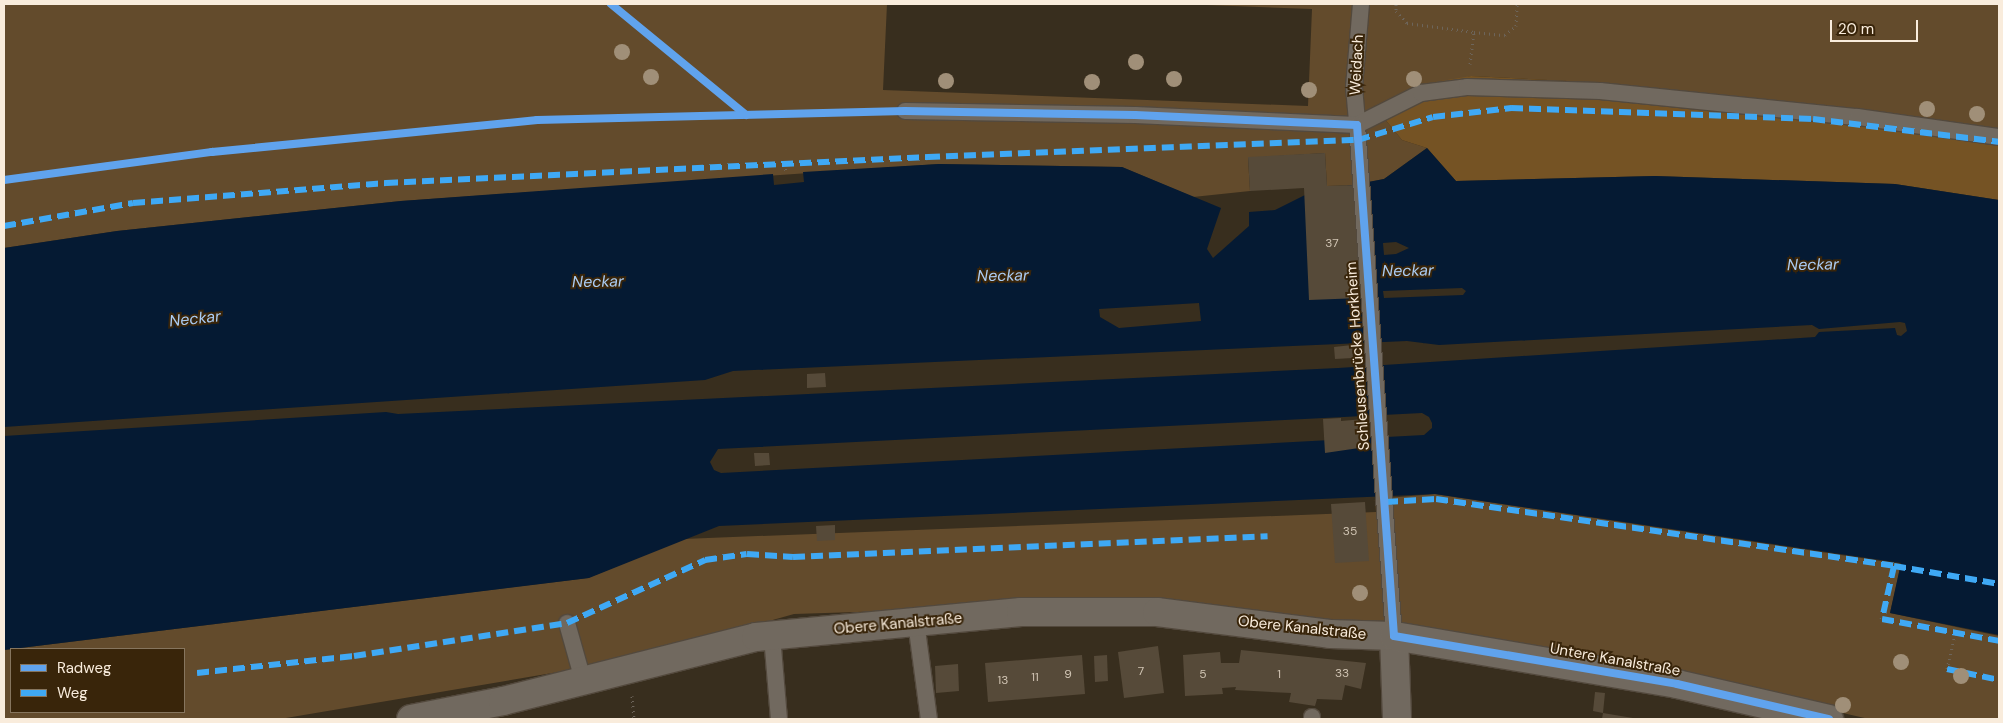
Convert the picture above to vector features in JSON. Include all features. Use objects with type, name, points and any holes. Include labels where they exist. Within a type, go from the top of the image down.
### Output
[{"type":"street","name":"Obere Kanalstraße","points":[[411,719],[474,708],[756,637],[1021,612],[1157,612],[1330,634],[1394,636]]},
{"type":"street","points":[[1394,636],[1397,719]]},
{"type":"street","name":"Untere Kanalstraße","points":[[1394,636],[1677,684],[1829,719]]},
{"type":"lane","name":"Weidach","points":[[1358,162],[1354,87],[1360,4]]},
{"type":"lane","points":[[905,111],[1135,114],[1357,125],[1421,94],[1467,87],[1610,92],[1858,117],[1999,137]]},
{"type":"lane","name":"Schleusenbrücke Horkheim","points":[[1358,162],[1385,548],[1394,636]]},
{"type":"lane","points":[[916,622],[929,719]]},
{"type":"lane","points":[[567,623],[583,680]]},
{"type":"lane","points":[[772,636],[779,719]]},
{"type":"path","points":[[1396,4],[1396,11],[1407,23],[1505,35],[1516,26],[1517,4]]},
{"type":"path","points":[[1467,87],[1474,32]]},
{"type":"path","points":[[785,164],[786,173]]},
{"type":"path","points":[[1947,669],[1955,632]]},
{"type":"shaded area","points":[[4,4],[887,4],[883,90],[1308,106],[1312,9],[1180,4],[1999,4],[1999,131],[1868,110],[1586,82],[1471,76],[1374,106],[1402,140],[1427,148],[1384,179],[1355,185],[1327,186],[1325,153],[1248,158],[1250,191],[1193,197],[1122,167],[939,164],[401,201],[117,231],[4,248]]},
{"type":"shaded area","points":[[1471,76],[1586,82],[1868,110],[1999,131],[1999,200],[1895,184],[1655,176],[1456,181],[1427,148],[1402,140],[1374,106],[1417,85]]},
{"type":"shaded area","points":[[1435,494],[1901,564],[1890,613],[1999,636],[1999,719],[1869,719],[1764,695],[1406,631],[920,610],[794,614],[635,659],[280,719],[4,719],[4,650],[10,649],[10,713],[185,713],[185,648],[20,648],[588,578],[683,539],[1376,512],[1375,499]]},
{"type":"water","name":"Neckar","points":[[1427,148],[1456,181],[1655,176],[1895,184],[1999,200],[1999,635],[1890,613],[1901,563],[1435,494],[719,526],[589,578],[4,650],[4,436],[386,412],[398,414],[1338,368],[1815,337],[1819,332],[1895,328],[1897,335],[1901,336],[1907,331],[1905,323],[1900,322],[1819,329],[1812,325],[1439,345],[1407,341],[733,371],[705,380],[4,427],[4,248],[117,231],[401,201],[773,174],[774,185],[804,182],[803,172],[939,164],[1122,167],[1221,208],[1207,249],[1213,258],[1249,226],[1249,212],[1275,210],[1309,193],[1384,179]],"holes":[[[1396,242],[1409,248],[1396,254],[1384,255],[1383,243]],[[1462,288],[1466,291],[1463,295],[1384,298],[1383,291]],[[1199,303],[1201,321],[1119,328],[1100,317],[1099,309]],[[1422,413],[1429,417],[1432,423],[1432,428],[1424,435],[721,473],[714,470],[710,462],[718,449]]]},
{"type":"building","points":[[1325,153],[1327,186],[1355,185],[1361,298],[1309,300],[1304,188],[1250,191],[1248,157]]},
{"type":"building","points":[[1352,345],[1353,358],[1335,359],[1334,347]]},
{"type":"building","points":[[825,373],[826,387],[807,388],[807,374]]},
{"type":"building","points":[[1341,418],[1341,421],[1364,419],[1366,447],[1325,453],[1323,419]]},
{"type":"building","points":[[754,453],[769,453],[770,465],[755,466]]},
{"type":"building","points":[[1365,502],[1369,561],[1335,563],[1331,504]]},
{"type":"building","points":[[835,525],[835,540],[817,541],[816,526]]},
{"type":"building","points":[[1158,646],[1164,693],[1124,698],[1118,652]]},
{"type":"building","points":[[1241,650],[1366,663],[1361,689],[1345,685],[1342,700],[1317,699],[1315,706],[1289,702],[1291,693],[1235,690],[1236,687],[1222,688],[1223,694],[1185,696],[1183,655],[1220,652],[1221,663],[1239,663]]},
{"type":"building","points":[[1082,655],[1085,694],[988,702],[985,663]]},
{"type":"building","points":[[1107,655],[1108,681],[1095,682],[1094,656]]},
{"type":"building","points":[[958,664],[959,691],[936,693],[935,666]]},
{"type":"building","points":[[1595,692],[1605,693],[1603,713],[1593,711]]},
{"type":"building","points":[[1603,713],[1639,719],[1602,719]]},
{"type":"marked path","points":[[4,226],[133,203],[386,183],[928,157],[1358,140],[1433,117],[1511,108],[1813,119],[1999,142]]},
{"type":"marked path","points":[[1386,502],[1436,499],[1894,566],[1882,619],[1999,641]]},
{"type":"marked path","points":[[197,673],[354,656],[567,623],[705,560],[747,554],[793,557],[1268,536]]},
{"type":"marked path","points":[[1894,566],[1999,584]]},
{"type":"marked path","points":[[1947,669],[1999,680]]},
{"type":"cycle path","points":[[611,4],[746,115]]},
{"type":"cycle path","points":[[4,180],[212,152],[537,120],[905,111],[1135,115],[1357,125],[1394,636],[1677,684],[1829,719]]}]
